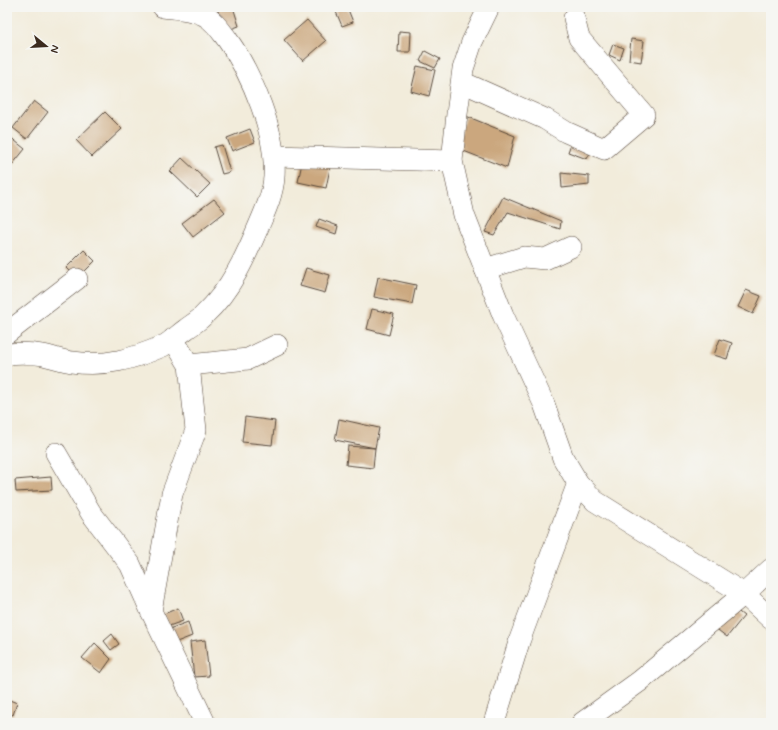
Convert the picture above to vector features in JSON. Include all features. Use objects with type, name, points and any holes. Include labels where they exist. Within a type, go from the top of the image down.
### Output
[{"type":"street","points":[[7,354],[18,353],[41,355],[72,362],[100,364],[125,360],[165,345],[204,316],[238,272],[268,203],[274,178],[274,156],[267,123],[254,86],[238,55],[217,25],[206,16],[194,11],[163,7]]},
{"type":"street","points":[[489,7],[472,42],[464,69],[452,160],[464,215],[503,315],[544,404],[563,458],[578,483],[595,501],[744,594],[771,619]]},
{"type":"street","points":[[462,82],[545,119],[566,132],[604,149],[644,115],[579,38],[574,18]]},
{"type":"street","points":[[274,156],[452,160]]},
{"type":"street","points":[[485,269],[524,258],[545,259],[571,247]]},
{"type":"street","points":[[7,333],[77,279]]},
{"type":"street","points":[[151,611],[172,494],[196,430],[189,365],[173,339]]},
{"type":"street","points":[[189,365],[248,359],[277,345]]},
{"type":"street","points":[[56,453],[91,513],[130,564],[205,723]]},
{"type":"street","points":[[494,723],[520,639],[578,483]]},
{"type":"street","points":[[582,723],[640,682],[744,594],[771,569]]},
{"type":"building","points":[[233,7],[239,26],[225,31],[217,8]]},
{"type":"building","points":[[334,7],[347,7],[353,22],[342,26]]},
{"type":"building","points":[[307,20],[326,41],[303,61],[284,40]]},
{"type":"building","points":[[399,31],[411,32],[410,52],[398,52]]},
{"type":"building","points":[[631,39],[644,41],[641,62],[629,60]]},
{"type":"building","points":[[613,44],[624,48],[620,60],[609,55]]},
{"type":"building","points":[[425,51],[440,59],[435,68],[420,61]]},
{"type":"building","points":[[417,66],[435,70],[429,96],[411,91]]},
{"type":"building","points":[[34,101],[48,112],[27,139],[13,128]]},
{"type":"building","points":[[105,112],[122,129],[92,157],[76,140]]},
{"type":"building","points":[[466,116],[515,136],[507,168],[456,148]]},
{"type":"building","points":[[250,129],[255,142],[232,151],[227,138]]},
{"type":"building","points":[[9,136],[25,149],[8,170],[7,139]]},
{"type":"building","points":[[572,141],[592,149],[587,159],[568,152]]},
{"type":"building","points":[[222,145],[230,172],[222,174],[214,147]]},
{"type":"building","points":[[182,158],[210,184],[197,197],[170,171]]},
{"type":"building","points":[[303,158],[331,163],[326,188],[298,182]]},
{"type":"building","points":[[561,173],[589,176],[589,185],[562,188]]},
{"type":"building","points":[[503,197],[561,221],[560,229],[508,212],[494,235],[485,232]]},
{"type":"building","points":[[214,199],[225,212],[193,237],[182,223]]},
{"type":"building","points":[[319,219],[338,226],[336,234],[316,227]]},
{"type":"building","points":[[84,250],[95,261],[77,279],[66,268]]},
{"type":"building","points":[[306,268],[330,275],[325,293],[300,286]]},
{"type":"building","points":[[378,277],[416,285],[412,304],[374,297]]},
{"type":"building","points":[[746,290],[761,296],[753,314],[738,307]]},
{"type":"building","points":[[372,309],[394,314],[389,335],[367,329]]},
{"type":"building","points":[[720,339],[732,343],[727,359],[714,355]]},
{"type":"building","points":[[245,417],[275,421],[272,445],[242,442]]},
{"type":"building","points":[[339,419],[379,428],[375,448],[335,440]]},
{"type":"building","points":[[348,446],[375,448],[373,468],[346,465]]},
{"type":"building","points":[[51,477],[52,490],[16,492],[15,480]]},
{"type":"building","points":[[731,606],[744,616],[727,637],[714,627]]},
{"type":"building","points":[[178,608],[183,621],[169,626],[164,614]]},
{"type":"building","points":[[188,622],[192,636],[174,643],[169,629]]},
{"type":"building","points":[[112,634],[119,644],[111,650],[104,641]]},
{"type":"building","points":[[205,640],[209,676],[194,677],[190,642]]},
{"type":"building","points":[[95,643],[111,659],[101,673],[82,658]]},
{"type":"building","points":[[7,699],[17,703],[13,715],[7,713]]}]
